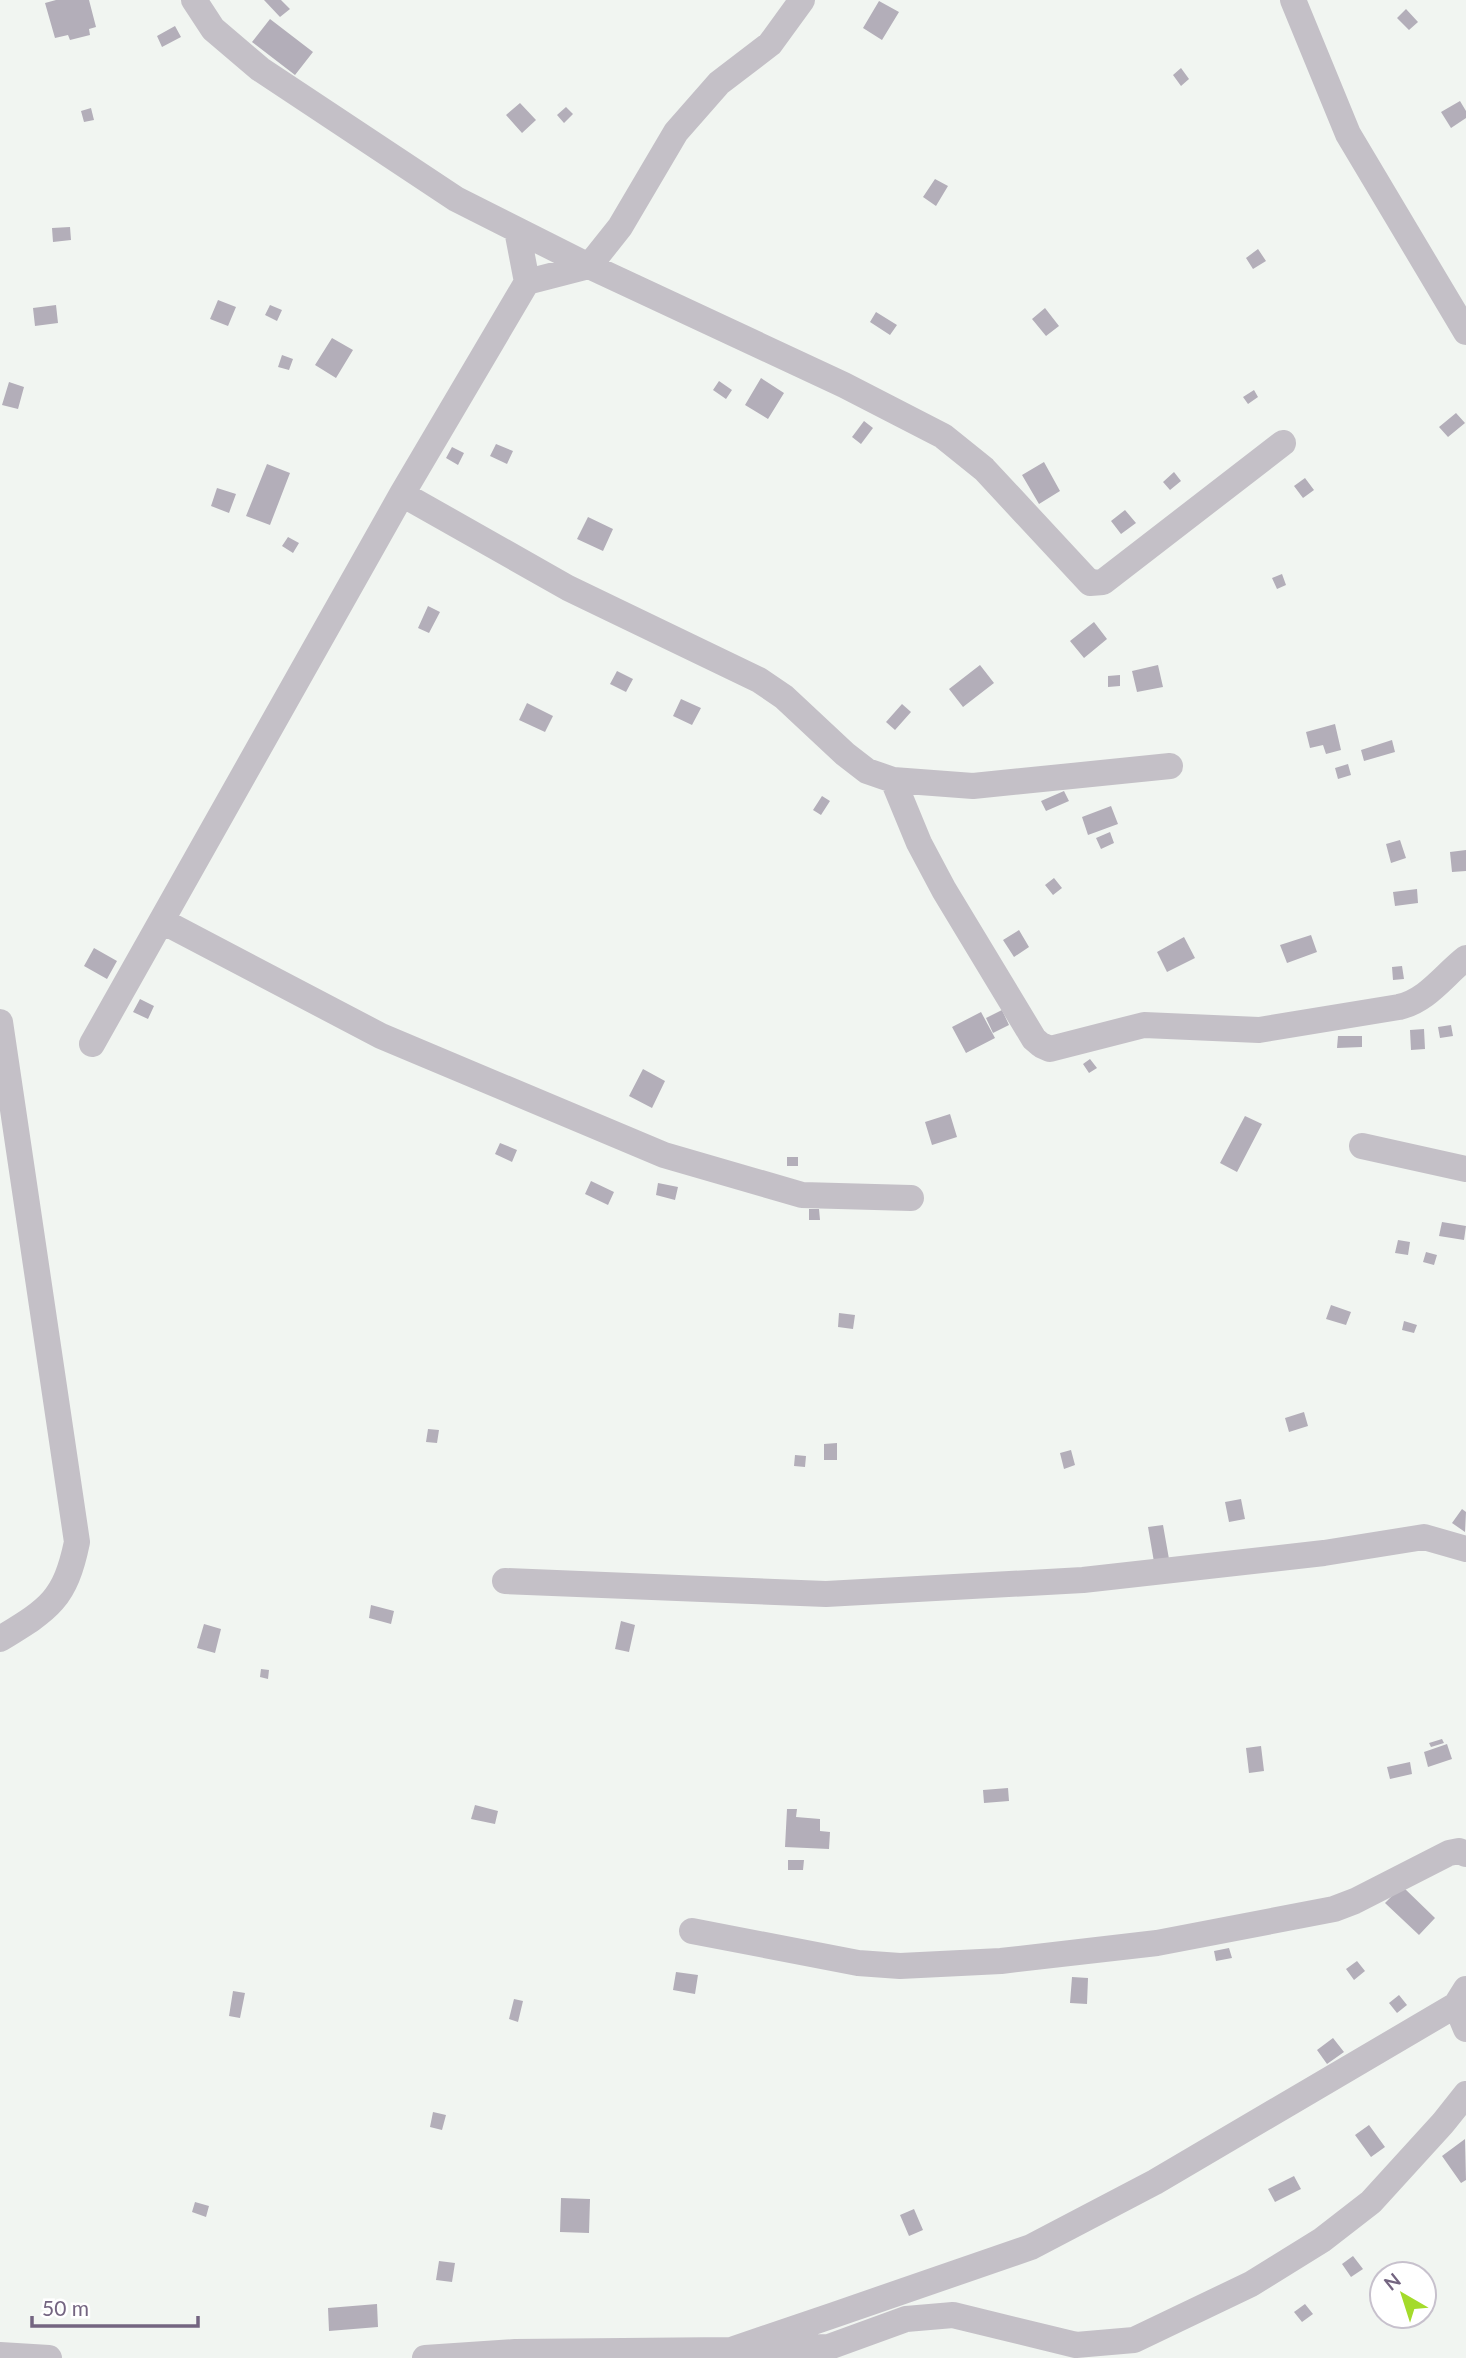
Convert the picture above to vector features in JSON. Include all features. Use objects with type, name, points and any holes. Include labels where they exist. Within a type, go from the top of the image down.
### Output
[{"type":"street","points":[[194,0],[213,29],[260,69],[456,199],[589,266],[844,385],[943,436],[984,469],[1090,583],[1103,582],[1283,443]]},
{"type":"street","points":[[527,282],[589,266],[620,227],[676,132],[719,83],[770,44],[802,0]]},
{"type":"street","points":[[1293,0],[1348,134],[1466,332]]},
{"type":"street","points":[[92,1044],[402,494],[527,282],[517,230]]},
{"type":"street","points":[[402,494],[568,588],[759,680],[785,697],[845,754],[867,771],[893,780],[973,786],[1170,765]]},
{"type":"street","points":[[893,780],[919,843],[944,890],[1034,1039],[1050,1049],[1144,1025],[1259,1030],[1413,1004],[1429,993],[1466,958]]},
{"type":"street","points":[[162,921],[381,1036],[664,1155],[802,1195],[911,1198]]},
{"type":"street","points":[[0,1022],[77,1542],[71,1571],[57,1597],[34,1618],[0,1639]]},
{"type":"street","points":[[1362,1146],[1466,1169]]},
{"type":"street","points":[[505,1581],[826,1594],[1083,1580],[1324,1553],[1424,1537],[1466,1549]]},
{"type":"street","points":[[692,1931],[858,1963],[900,1966],[1001,1961],[1157,1943],[1334,1909],[1449,1853],[1459,1851],[1466,1854]]},
{"type":"street","points":[[731,2350],[1031,2247],[1155,2182],[1463,2008]]},
{"type":"street","points":[[425,2358],[515,2352],[829,2347],[906,2319],[953,2315],[1076,2345],[1134,2340],[1251,2284],[1322,2240],[1371,2202],[1466,2094]]},
{"type":"street","points":[[0,2355],[49,2358]]},
{"type":"building","points":[[56,0],[89,0],[96,27],[89,29],[90,35],[70,40],[68,35],[55,38],[45,3]]},
{"type":"building","points":[[264,0],[281,0],[290,9],[280,17]]},
{"type":"building","points":[[879,1],[899,12],[882,40],[863,28]]},
{"type":"building","points":[[1406,9],[1418,22],[1409,30],[1397,18]]},
{"type":"building","points":[[270,19],[313,52],[295,75],[252,42]]},
{"type":"building","points":[[175,26],[181,37],[162,47],[157,36]]},
{"type":"building","points":[[1181,68],[1189,79],[1181,86],[1173,75]]},
{"type":"building","points":[[1460,101],[1466,111],[1466,118],[1451,128],[1441,112]]},
{"type":"building","points":[[520,103],[536,120],[522,133],[506,115]]},
{"type":"building","points":[[566,107],[573,114],[564,123],[557,115]]},
{"type":"building","points":[[91,108],[94,120],[84,122],[81,111]]},
{"type":"building","points":[[935,179],[948,186],[936,206],[923,197]]},
{"type":"building","points":[[70,227],[71,240],[53,242],[52,228]]},
{"type":"building","points":[[1258,249],[1266,261],[1253,269],[1246,258]]},
{"type":"building","points":[[218,300],[236,307],[228,326],[210,319]]},
{"type":"building","points":[[56,305],[58,323],[35,326],[33,308]]},
{"type":"building","points":[[270,305],[282,310],[277,321],[265,315]]},
{"type":"building","points":[[1045,308],[1059,326],[1046,336],[1032,319]]},
{"type":"building","points":[[876,312],[897,325],[890,335],[870,322]]},
{"type":"building","points":[[332,338],[353,350],[336,378],[315,365]]},
{"type":"building","points":[[282,355],[293,359],[289,370],[278,367]]},
{"type":"building","points":[[761,378],[784,393],[768,419],[745,405]]},
{"type":"building","points":[[719,381],[732,390],[726,399],[713,390]]},
{"type":"building","points":[[9,382],[24,387],[18,409],[2,405]]},
{"type":"building","points":[[1254,390],[1258,397],[1248,404],[1243,397]]},
{"type":"building","points":[[1456,413],[1465,423],[1448,437],[1439,427]]},
{"type":"building","points":[[864,421],[873,428],[861,444],[852,437]]},
{"type":"building","points":[[496,444],[513,451],[507,464],[490,456]]},
{"type":"building","points":[[452,447],[464,453],[458,465],[446,458]]},
{"type":"building","points":[[1044,462],[1060,491],[1039,504],[1022,475]]},
{"type":"building","points":[[267,464],[290,473],[270,525],[246,516]]},
{"type":"building","points":[[1174,472],[1181,481],[1170,490],[1163,482]]},
{"type":"building","points":[[1305,478],[1314,490],[1303,498],[1294,486]]},
{"type":"building","points":[[217,488],[236,494],[229,513],[211,506]]},
{"type":"building","points":[[1125,510],[1136,523],[1121,534],[1111,521]]},
{"type":"building","points":[[588,517],[613,529],[603,551],[577,539]]},
{"type":"building","points":[[288,537],[299,543],[293,553],[282,546]]},
{"type":"building","points":[[1282,574],[1286,585],[1277,589],[1272,578]]},
{"type":"building","points":[[428,606],[440,612],[429,633],[418,628]]},
{"type":"building","points":[[1094,622],[1107,639],[1084,658],[1070,641]]},
{"type":"building","points":[[980,665],[994,683],[963,707],[949,689]]},
{"type":"building","points":[[1158,665],[1163,687],[1137,692],[1132,671]]},
{"type":"building","points":[[617,671],[633,679],[626,692],[610,684]]},
{"type":"building","points":[[1120,675],[1120,686],[1108,687],[1108,676]]},
{"type":"building","points":[[681,699],[701,708],[692,725],[673,716]]},
{"type":"building","points":[[527,703],[553,716],[545,732],[519,720]]},
{"type":"building","points":[[902,704],[911,712],[895,730],[886,722]]},
{"type":"building","points":[[1335,724],[1341,750],[1326,754],[1323,745],[1310,748],[1306,732]]},
{"type":"building","points":[[1392,740],[1395,752],[1364,761],[1361,750]]},
{"type":"building","points":[[1348,764],[1351,775],[1338,779],[1335,768]]},
{"type":"building","points":[[1064,791],[1069,801],[1046,811],[1041,801]]},
{"type":"building","points":[[822,796],[830,801],[821,815],[813,810]]},
{"type":"building","points":[[1111,806],[1118,824],[1088,835],[1082,817]]},
{"type":"building","points":[[1110,832],[1114,843],[1101,849],[1096,838]]},
{"type":"building","points":[[1400,840],[1406,858],[1391,863],[1386,844]]},
{"type":"building","points":[[1466,850],[1466,871],[1452,872],[1450,852]]},
{"type":"building","points":[[1054,878],[1062,888],[1053,895],[1045,885]]},
{"type":"building","points":[[1417,889],[1418,903],[1395,906],[1393,892]]},
{"type":"building","points":[[1019,930],[1029,947],[1014,957],[1003,940]]},
{"type":"building","points":[[1311,935],[1317,952],[1287,963],[1280,945]]},
{"type":"building","points":[[1184,937],[1195,958],[1167,972],[1157,952]]},
{"type":"building","points":[[94,948],[117,961],[107,979],[84,966]]},
{"type":"building","points":[[1402,966],[1404,979],[1393,980],[1392,967]]},
{"type":"building","points":[[140,999],[154,1006],[148,1019],[133,1012]]},
{"type":"building","points":[[1002,1010],[1009,1025],[993,1033],[986,1018]]},
{"type":"building","points":[[981,1012],[995,1038],[966,1053],[952,1027]]},
{"type":"building","points":[[1451,1025],[1453,1036],[1440,1038],[1438,1027]]},
{"type":"building","points":[[1424,1029],[1425,1049],[1411,1050],[1410,1030]]},
{"type":"building","points":[[1338,1036],[1362,1036],[1362,1047],[1337,1048]]},
{"type":"building","points":[[1090,1059],[1097,1068],[1089,1073],[1083,1064]]},
{"type":"building","points":[[643,1069],[665,1081],[652,1108],[629,1096]]},
{"type":"building","points":[[950,1114],[957,1137],[932,1145],[925,1122]]},
{"type":"building","points":[[1245,1116],[1262,1124],[1237,1172],[1220,1163]]},
{"type":"building","points":[[500,1143],[517,1150],[512,1162],[495,1154]]},
{"type":"building","points":[[787,1157],[798,1157],[798,1166],[787,1166]]},
{"type":"building","points":[[591,1181],[614,1192],[608,1205],[585,1194]]},
{"type":"building","points":[[658,1183],[678,1187],[675,1200],[656,1195]]},
{"type":"building","points":[[809,1209],[819,1209],[820,1220],[809,1220]]},
{"type":"building","points":[[1442,1222],[1466,1226],[1464,1240],[1439,1236]]},
{"type":"building","points":[[1398,1240],[1410,1242],[1408,1255],[1395,1253]]},
{"type":"building","points":[[1426,1252],[1437,1255],[1434,1265],[1423,1262]]},
{"type":"building","points":[[1331,1305],[1351,1312],[1346,1325],[1326,1319]]},
{"type":"building","points":[[839,1313],[855,1315],[853,1329],[838,1327]]},
{"type":"building","points":[[1404,1321],[1417,1325],[1414,1333],[1402,1330]]},
{"type":"building","points":[[1304,1412],[1308,1426],[1289,1432],[1285,1418]]},
{"type":"building","points":[[428,1429],[439,1430],[437,1443],[426,1442]]},
{"type":"building","points":[[837,1443],[837,1460],[824,1460],[824,1444]]},
{"type":"building","points":[[1071,1450],[1075,1465],[1064,1469],[1060,1453]]},
{"type":"building","points":[[795,1455],[806,1456],[805,1467],[794,1466]]},
{"type":"building","points":[[1241,1499],[1245,1519],[1229,1522],[1225,1502]]},
{"type":"building","points":[[1462,1509],[1466,1512],[1465,1532],[1452,1523]]},
{"type":"building","points":[[1163,1525],[1169,1559],[1154,1562],[1148,1527]]},
{"type":"building","points":[[371,1605],[394,1611],[391,1624],[369,1618]]},
{"type":"building","points":[[621,1621],[635,1625],[629,1652],[615,1649]]},
{"type":"building","points":[[204,1624],[221,1629],[215,1653],[197,1648]]},
{"type":"building","points":[[261,1669],[269,1670],[268,1679],[260,1677]]},
{"type":"building","points":[[1442,1739],[1444,1743],[1431,1747],[1429,1743]]},
{"type":"building","points":[[1447,1744],[1452,1759],[1428,1767],[1424,1752]]},
{"type":"building","points":[[1261,1746],[1264,1771],[1249,1773],[1246,1748]]},
{"type":"building","points":[[1410,1762],[1412,1774],[1390,1779],[1387,1767]]},
{"type":"building","points":[[1008,1788],[1009,1801],[984,1803],[983,1790]]},
{"type":"building","points":[[475,1805],[498,1811],[495,1824],[471,1819]]},
{"type":"building","points":[[787,1809],[797,1809],[796,1817],[820,1819],[820,1831],[830,1832],[829,1849],[785,1847]]},
{"type":"building","points":[[788,1860],[804,1860],[803,1870],[788,1870]]},
{"type":"building","points":[[1402,1886],[1435,1918],[1419,1935],[1385,1903]]},
{"type":"building","points":[[1229,1948],[1232,1958],[1216,1961],[1214,1951]]},
{"type":"building","points":[[1357,1961],[1365,1971],[1354,1980],[1346,1969]]},
{"type":"building","points":[[676,1972],[698,1975],[695,1994],[673,1990]]},
{"type":"building","points":[[1072,1977],[1088,1978],[1087,2004],[1070,2003]]},
{"type":"building","points":[[233,1991],[245,1993],[240,2018],[229,2016]]},
{"type":"building","points":[[1399,1995],[1407,2005],[1397,2013],[1389,2003]]},
{"type":"building","points":[[514,1999],[523,2001],[518,2022],[509,2019]]},
{"type":"building","points":[[1333,2038],[1344,2052],[1327,2064],[1317,2050]]},
{"type":"building","points":[[433,2112],[446,2115],[442,2130],[430,2127]]},
{"type":"building","points":[[1369,2125],[1385,2147],[1371,2157],[1355,2135]]},
{"type":"building","points":[[1465,2139],[1466,2180],[1461,2183],[1442,2156]]},
{"type":"building","points":[[1294,2176],[1301,2189],[1275,2202],[1268,2189]]},
{"type":"building","points":[[561,2198],[590,2199],[589,2233],[560,2232]]},
{"type":"building","points":[[195,2202],[209,2206],[206,2217],[192,2212]]},
{"type":"building","points":[[914,2209],[923,2230],[909,2236],[900,2215]]},
{"type":"building","points":[[1353,2256],[1363,2269],[1351,2277],[1342,2264]]},
{"type":"building","points":[[439,2261],[455,2263],[452,2282],[436,2280]]},
{"type":"building","points":[[377,2304],[378,2327],[329,2331],[328,2308]]},
{"type":"building","points":[[1305,2304],[1313,2314],[1302,2322],[1294,2312]]}]
